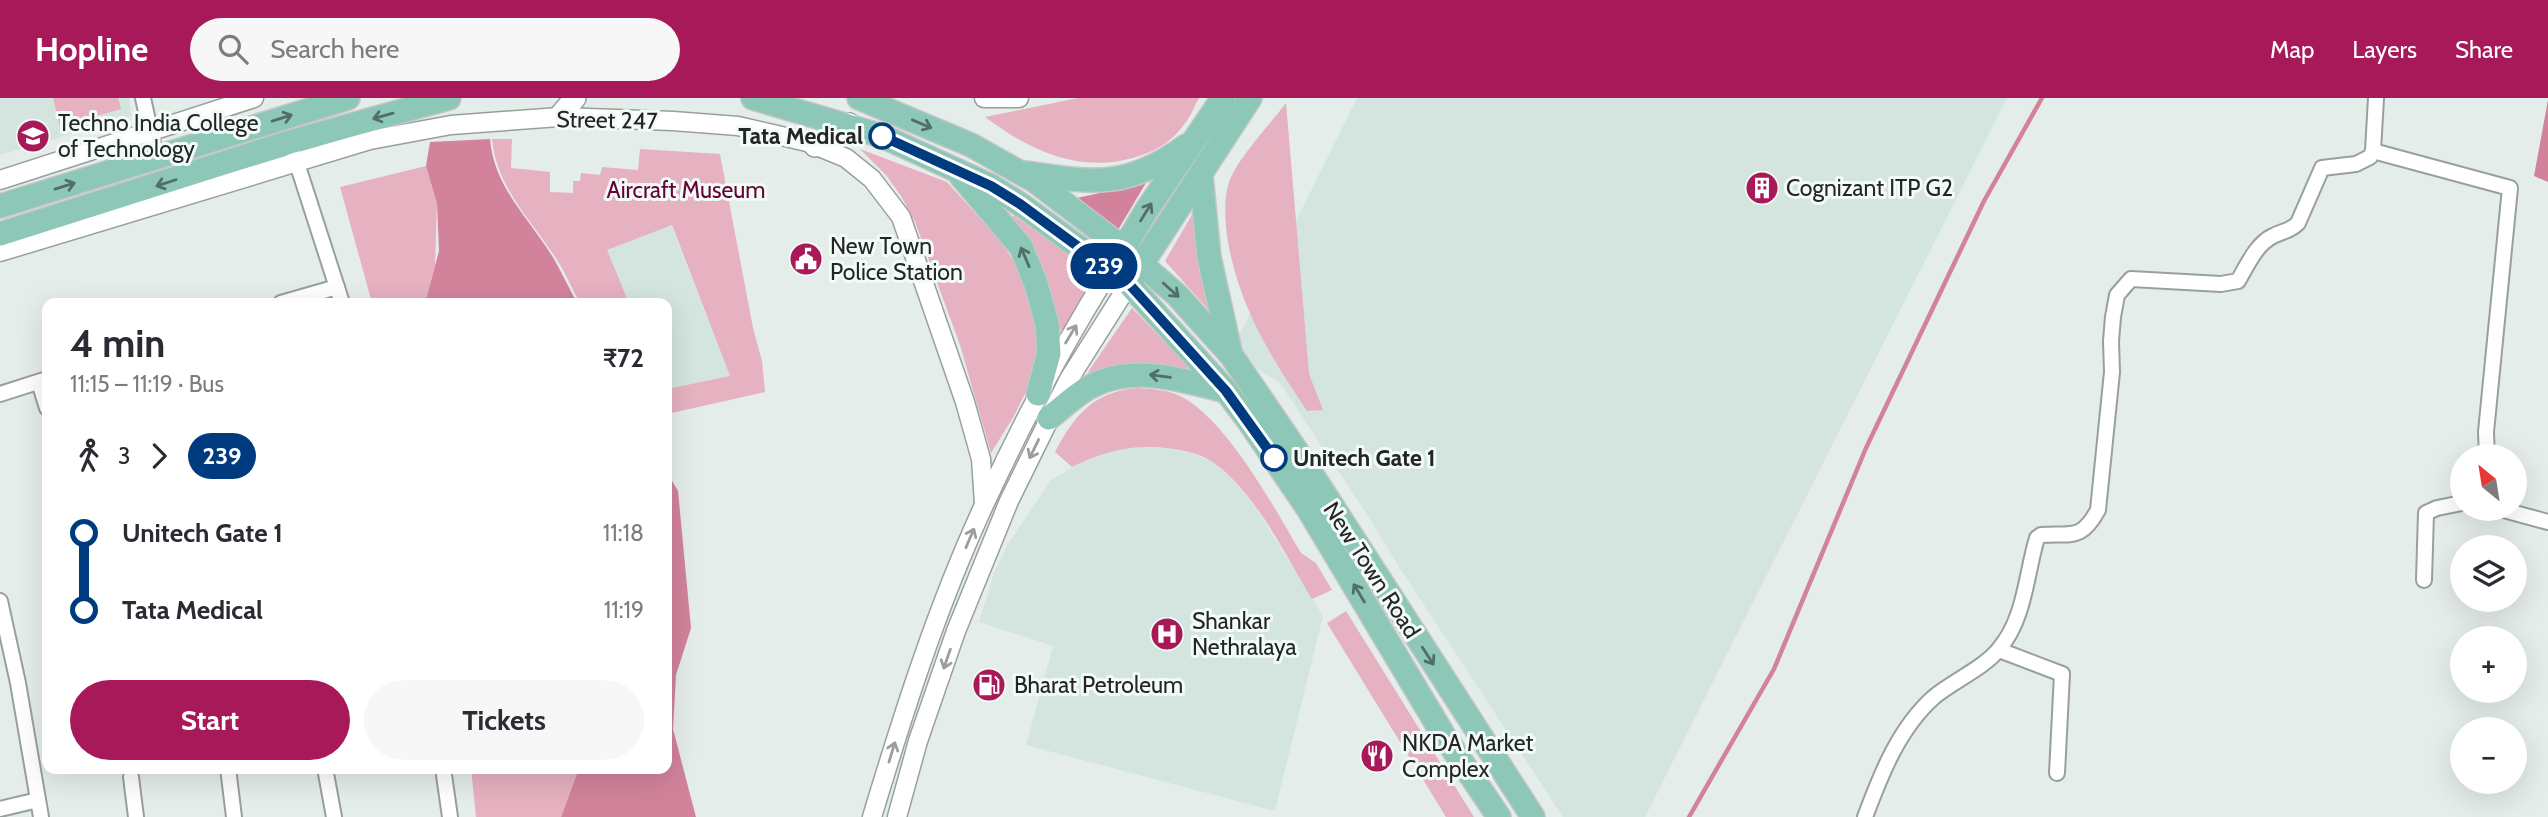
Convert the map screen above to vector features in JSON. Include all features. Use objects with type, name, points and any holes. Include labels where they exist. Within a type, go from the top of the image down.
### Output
[{"type":"main road","points":[[0,206],[348,98]]},
{"type":"main road","points":[[0,234],[293,152],[449,98]]},
{"type":"main road","points":[[559,117],[575,98]]},
{"type":"main road","points":[[752,98],[849,124],[882,136],[991,186],[1020,204],[1129,284],[1226,391],[1309,510],[1444,736],[1499,817]]},
{"type":"main road","name":"New Town Road","points":[[859,98],[971,145],[1020,172],[1124,249],[1177,295],[1231,355],[1298,453],[1533,817]]},
{"type":"main road","points":[[1110,270],[1146,211],[1223,98]]},
{"type":"main road","points":[[1129,284],[1250,98]]},
{"type":"main road","points":[[815,146],[849,124]]},
{"type":"main road","points":[[1020,172],[1077,180],[1115,179],[1151,166],[1196,138]]},
{"type":"main road","points":[[954,168],[1021,247],[1035,284],[1047,324],[1049,353],[1038,394]]},
{"type":"main road","points":[[1201,175],[1208,247],[1231,355]]},
{"type":"main road","points":[[1049,418],[1087,388],[1125,375],[1164,377],[1226,391]]},
{"type":"street","points":[[143,98],[156,157]]},
{"type":"street","points":[[0,180],[254,98]]},
{"type":"street","points":[[984,98],[1019,98]]},
{"type":"street","points":[[1865,817],[1882,772],[1905,732],[1933,699],[1999,650],[2020,608],[2037,538],[2041,535],[2074,534],[2083,531],[2089,527],[2098,510],[2117,295],[2127,281],[2145,279],[2221,284],[2238,282],[2266,240],[2292,230],[2298,223],[2322,168],[2356,164],[2370,158],[2373,151],[2376,98]]},
{"type":"street","name":"Street 247","points":[[0,252],[293,152],[451,125],[559,117],[738,126],[815,146],[846,158],[872,178],[901,217],[969,413],[981,458],[984,504]]},
{"type":"street","points":[[2373,151],[2510,188],[2486,444]]},
{"type":"street","points":[[293,152],[341,298]]},
{"type":"street","points":[[872,817],[916,677],[984,504],[1038,394],[1110,270]]},
{"type":"street","points":[[897,817],[918,741],[956,631],[1009,501],[1069,379],[1129,284]]},
{"type":"street","points":[[297,298],[337,286]]},
{"type":"street","points":[[0,394],[42,380]]},
{"type":"street","points":[[2424,580],[2426,513],[2450,505]]},
{"type":"street","points":[[2527,516],[2548,522]]},
{"type":"street","points":[[0,601],[18,683],[41,817]]},
{"type":"street","points":[[1999,650],[2062,674],[2057,773]]},
{"type":"street","points":[[229,774],[234,817]]},
{"type":"street","points":[[326,774],[334,817]]},
{"type":"street","points":[[444,774],[450,817]]},
{"type":"street","points":[[131,777],[136,817]]},
{"type":"street","points":[[0,809],[38,800]]},
{"type":"shaded area","name":"Techno India College of Technology","points":[[0,98],[129,98],[132,116],[0,155]]},
{"type":"shaded area","points":[[1357,98],[2007,98],[1645,817],[1563,817],[1280,383],[1231,352]]},
{"type":"shaded area","points":[[2548,100],[2548,182],[2534,176]]},
{"type":"shaded area","points":[[490,139],[498,173],[514,202],[545,244],[574,298],[426,298],[439,251],[437,204],[426,166],[430,142]]},
{"type":"shaded area","points":[[1150,176],[1118,230],[1072,199],[1123,188]]},
{"type":"shaded area","points":[[671,225],[730,376],[672,388],[672,298],[627,298],[607,250]]},
{"type":"shaded area","name":"Shankar Nethralaya","points":[[1171,448],[1191,453],[1209,460],[1232,478],[1255,506],[1323,616],[1275,811],[1026,745],[1053,646],[979,622],[995,570],[1008,544],[1051,480],[1094,455],[1117,449]]},
{"type":"shaded area","points":[[672,481],[678,491],[691,628],[676,675],[673,729],[696,817],[561,817],[577,774],[672,774]]},
{"type":"green space","points":[[53,98],[118,98],[121,109],[60,127]]},
{"type":"green space","points":[[1078,98],[1199,98],[1179,131],[1158,148],[1118,161],[1097,163],[1058,157],[1039,150],[985,117]]},
{"type":"green space","points":[[1286,103],[1309,374],[1323,410],[1307,411],[1268,349],[1247,307],[1227,236],[1226,199],[1231,177],[1249,148]]},
{"type":"green space","name":"Aircraft Museum","points":[[492,139],[512,139],[511,168],[550,172],[550,192],[573,193],[573,181],[580,181],[581,173],[600,175],[602,167],[638,170],[640,149],[720,154],[753,328],[762,361],[765,392],[672,413],[672,388],[730,376],[672,225],[607,250],[627,298],[577,298],[557,260],[507,186],[495,156]]},
{"type":"green space","points":[[860,149],[947,182],[1003,244],[1024,280],[1035,323],[1037,356],[1030,383],[991,453],[960,345],[915,222],[886,175]]},
{"type":"green space","points":[[426,166],[437,204],[435,265],[426,298],[371,298],[340,187]]},
{"type":"green space","points":[[1200,201],[1214,316],[1165,261]]},
{"type":"green space","points":[[1014,216],[1082,264],[1075,278],[1088,286],[1063,329],[1058,332],[1010,217]]},
{"type":"green space","points":[[1132,308],[1194,373],[1143,363],[1092,374],[1088,372]]},
{"type":"green space","points":[[1135,388],[1162,390],[1178,395],[1196,406],[1213,422],[1247,465],[1301,553],[1316,563],[1332,590],[1312,599],[1255,506],[1227,473],[1205,458],[1169,448],[1132,448],[1102,454],[1072,467],[1055,452],[1069,428],[1086,408],[1107,395]]},
{"type":"green space","points":[[1346,611],[1474,817],[1446,817],[1327,623]]},
{"type":"green space","points":[[472,774],[577,774],[561,817],[476,817]]},
{"type":"waterway","points":[[1689,817],[1774,669],[1866,448],[1984,201],[2042,98]]},
{"type":"bus line","name":"239","points":[[882,136],[991,186],[1020,204],[1129,284],[1226,391],[1274,458]]},
{"type":"place","name":"Techno India College of Technology","points":[[33,136]]},
{"type":"place","name":"Tata Medical","points":[[882,136]]},
{"type":"place","name":"Cognizant ITP G2","points":[[1762,188]]},
{"type":"place","name":"New Town Police Station","points":[[806,259]]},
{"type":"place","name":"Unitech Gate 1","points":[[1274,458]]},
{"type":"place","name":"Shankar Nethralaya","points":[[1167,634]]},
{"type":"place","name":"Bharat Petroleum","points":[[989,685]]},
{"type":"place","name":"NKDA Market Complex","points":[[1377,756]]}]
